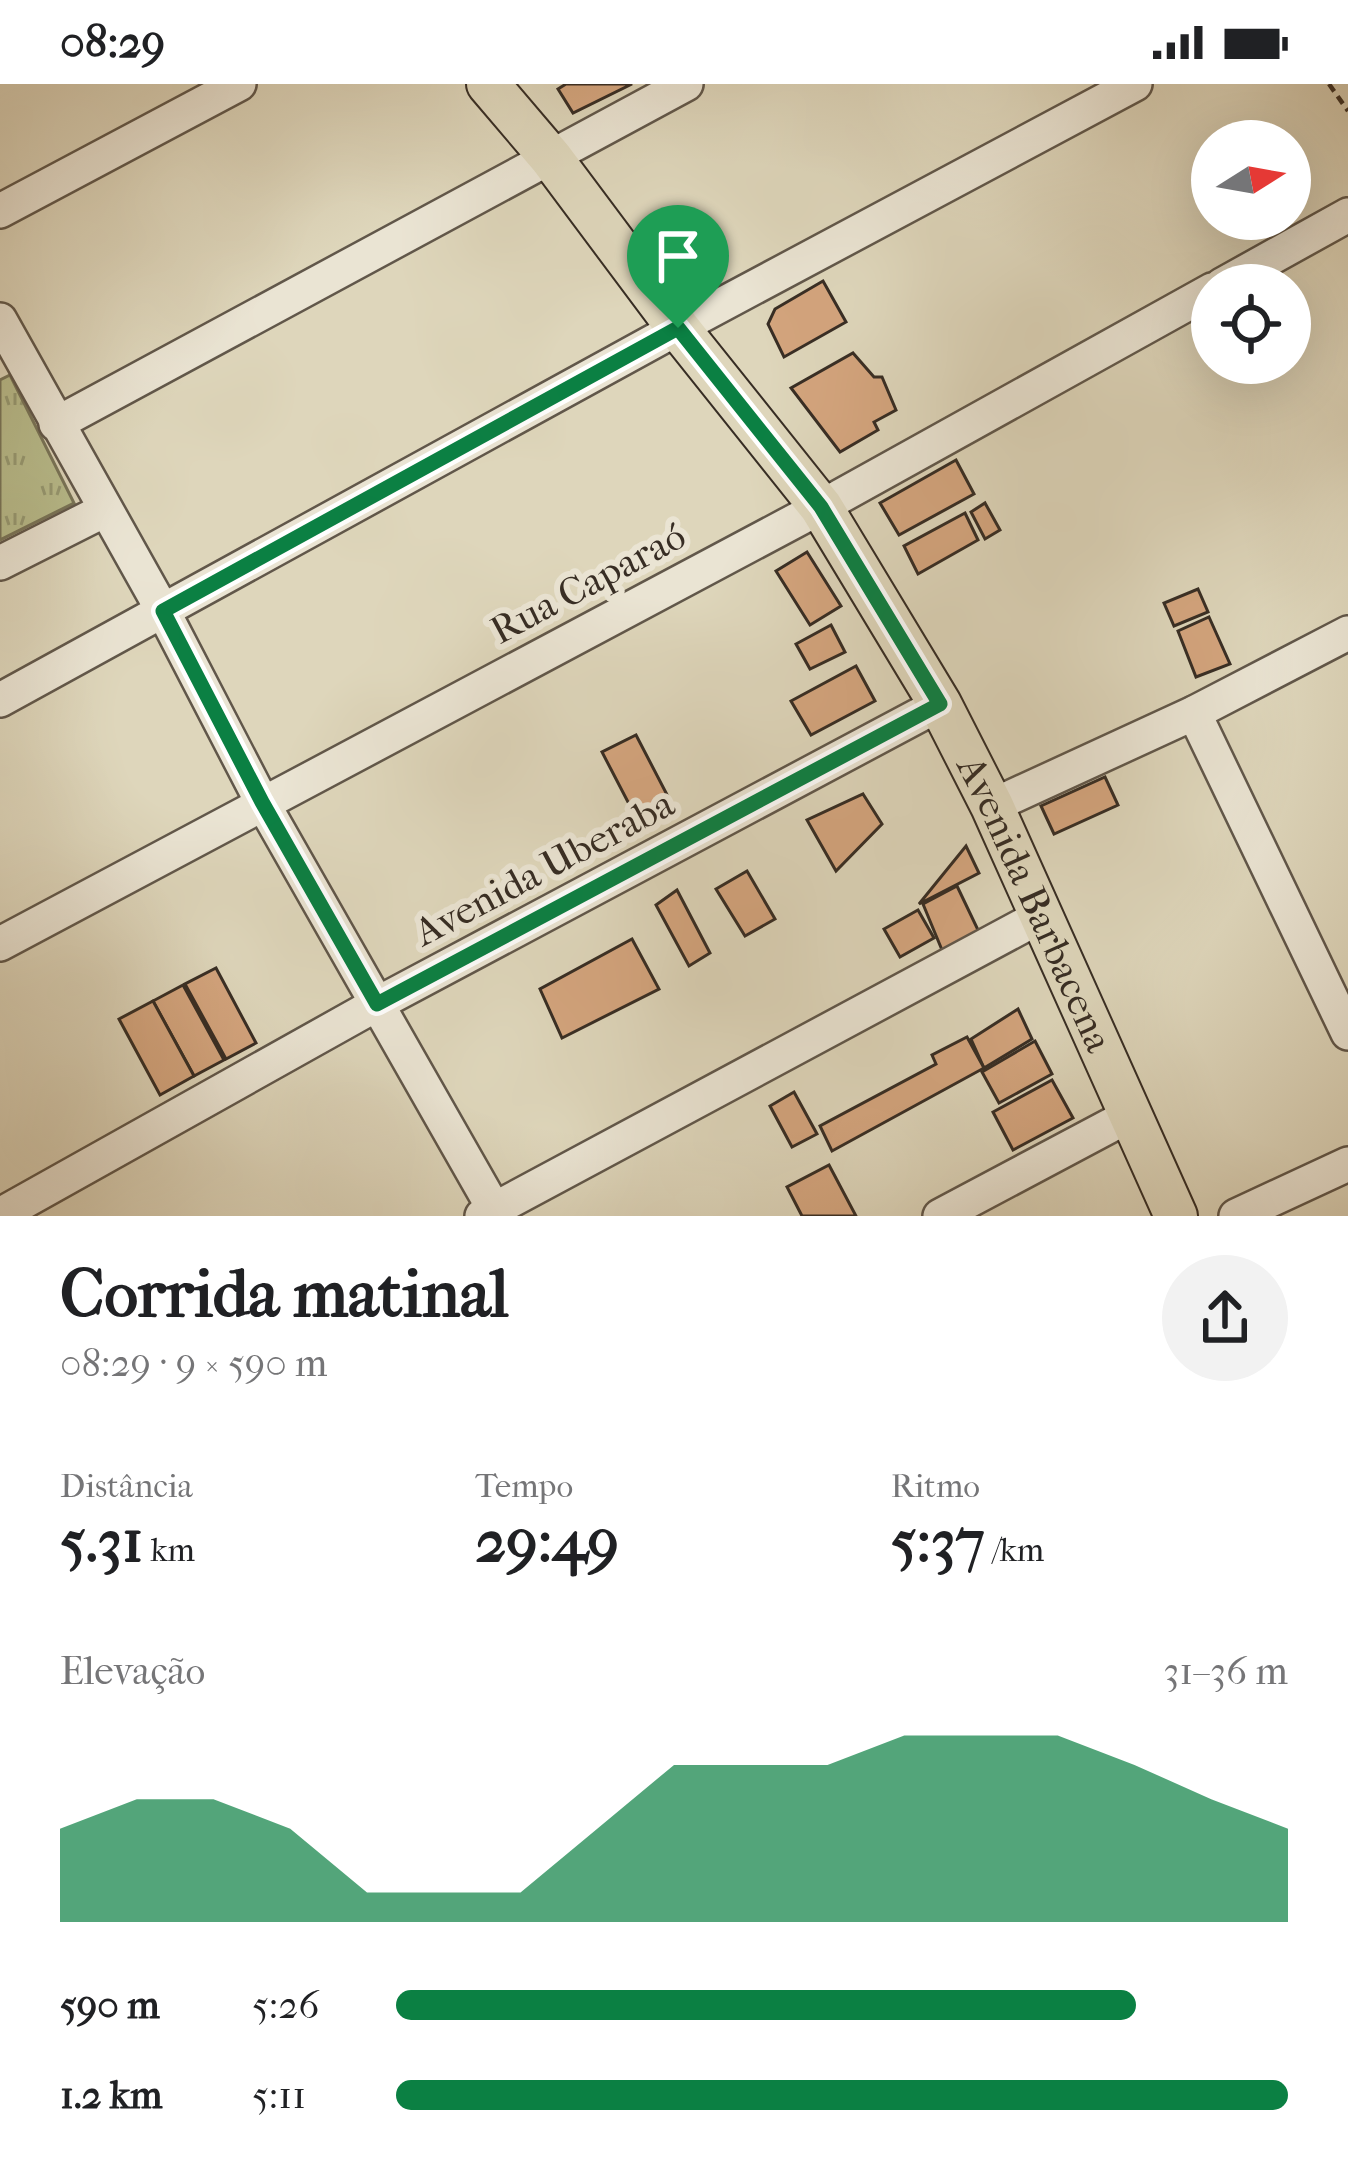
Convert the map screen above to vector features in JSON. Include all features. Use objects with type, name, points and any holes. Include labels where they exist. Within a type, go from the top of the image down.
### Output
[{"type":"main road","name":"Avenida Barbacena","points":[[488,84],[551,158],[821,507],[940,704],[992,806],[1176,1216]]},
{"type":"street","points":[[0,211],[239,84]]},
{"type":"street","points":[[56,424],[686,84]]},
{"type":"street","points":[[0,700],[1135,84]]},
{"type":"street","points":[[1260,264],[1348,215]]},
{"type":"street","name":"Rua Caparaó","points":[[0,944],[821,507],[1191,302]]},
{"type":"street","points":[[0,320],[10,359],[56,424],[163,611],[262,802],[491,1214],[1041,916]]},
{"type":"street","points":[[0,562],[105,510]]},
{"type":"street","points":[[992,806],[1193,713],[1348,633]]},
{"type":"street","name":"Avenida Uberaba","points":[[0,1215],[377,1004],[940,704]]},
{"type":"street","points":[[1193,713],[1348,1033]]},
{"type":"street","points":[[940,1216],[1132,1114]]},
{"type":"street","points":[[1236,1216],[1348,1164]]},
{"type":"path","points":[[1329,84],[1348,112]]},
{"type":"green space","points":[[10,375],[74,503],[0,540],[0,380]]},
{"type":"building","points":[[566,84],[632,84],[573,113],[558,89]]},
{"type":"building","points":[[823,281],[846,322],[784,357],[768,324],[775,309]]},
{"type":"building","points":[[853,353],[874,377],[882,377],[896,410],[874,422],[878,430],[840,452],[791,388]]},
{"type":"building","points":[[956,460],[974,494],[899,535],[880,503]]},
{"type":"building","points":[[985,503],[1000,530],[985,539],[971,512]]},
{"type":"building","points":[[965,513],[978,540],[918,574],[904,546]]},
{"type":"building","points":[[807,552],[841,606],[810,625],[776,571]]},
{"type":"building","points":[[1198,589],[1208,612],[1174,626],[1164,603]]},
{"type":"building","points":[[1209,617],[1230,664],[1196,677],[1178,631]]},
{"type":"building","points":[[831,625],[845,652],[810,669],[796,644]]},
{"type":"building","points":[[856,666],[875,701],[811,735],[791,701]]},
{"type":"building","points":[[636,735],[676,812],[641,827],[602,752]]},
{"type":"building","points":[[1105,777],[1118,805],[1054,834],[1041,806]]},
{"type":"building","points":[[863,794],[882,824],[836,871],[807,820]]},
{"type":"building","points":[[966,846],[979,873],[919,904]]},
{"type":"building","points":[[747,871],[775,919],[745,936],[716,889]]},
{"type":"building","points":[[957,886],[979,932],[942,950],[923,904]]},
{"type":"building","points":[[677,890],[710,953],[689,966],[656,905]]},
{"type":"building","points":[[918,910],[934,938],[900,957],[884,929]]},
{"type":"building","points":[[632,939],[659,989],[562,1038],[540,989]]},
{"type":"building","points":[[216,968],[256,1043],[226,1059],[185,984]]},
{"type":"building","points":[[183,985],[224,1060],[194,1076],[153,1001]]},
{"type":"building","points":[[153,1001],[194,1076],[160,1095],[119,1019]]},
{"type":"building","points":[[1018,1009],[1032,1039],[984,1068],[971,1039]]},
{"type":"building","points":[[967,1037],[984,1068],[832,1151],[820,1126],[936,1064],[932,1055]]},
{"type":"building","points":[[1035,1041],[1052,1074],[999,1103],[982,1072]]},
{"type":"building","points":[[1052,1080],[1073,1118],[1013,1150],[993,1112]]},
{"type":"building","points":[[794,1092],[817,1134],[792,1147],[770,1106]]},
{"type":"building","points":[[829,1165],[856,1216],[802,1216],[787,1187]]},
{"type":"route","points":[[678,328],[821,507],[940,704],[377,1004],[262,802],[163,611],[678,328]]}]
